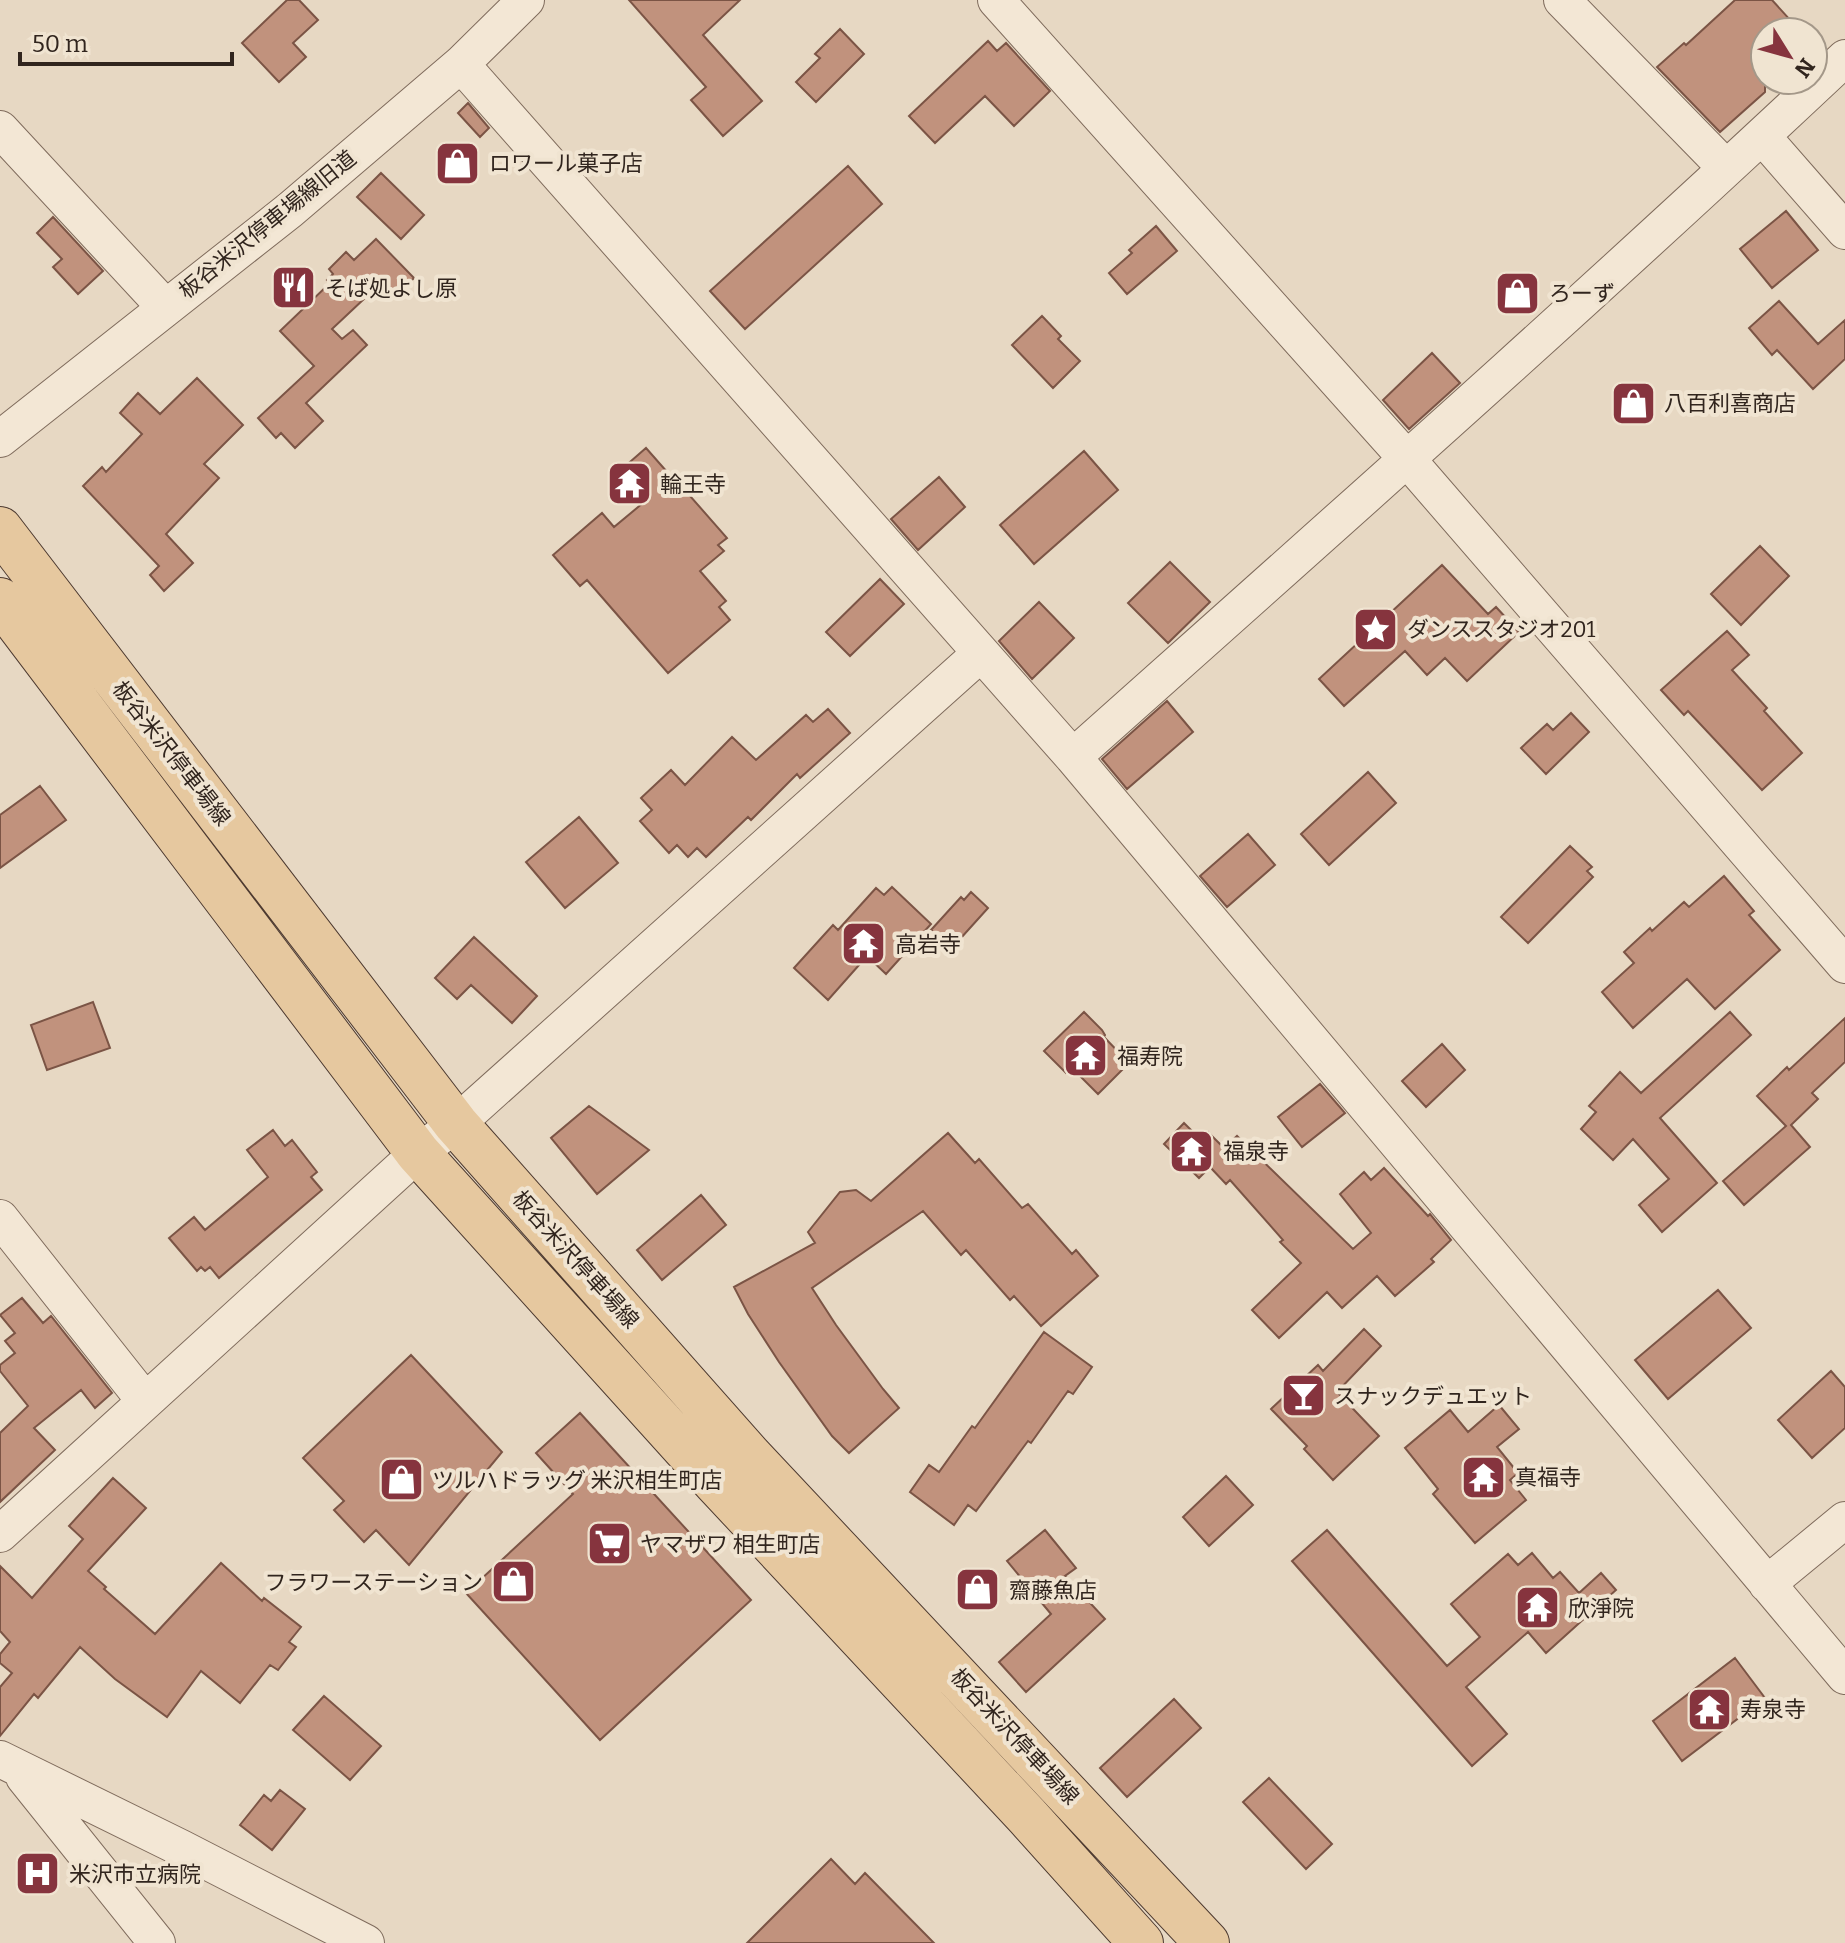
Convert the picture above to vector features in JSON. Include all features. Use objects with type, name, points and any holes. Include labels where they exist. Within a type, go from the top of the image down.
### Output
[{"type":"main road","name":"板谷米沢停車場線","points":[[0,529],[456,1124],[749,1455],[1207,1943]]},
{"type":"main road","name":"板谷米沢停車場線","points":[[0,600],[418,1153],[726,1495],[1141,1943]]},
{"type":"street","name":"板谷米沢停車場線旧道","points":[[0,439],[290,210],[461,64],[526,0]]},
{"type":"street","points":[[996,0],[1407,459],[1845,965]]},
{"type":"street","points":[[1562,0],[1726,168]]},
{"type":"street","points":[[1073,757],[1407,459],[1845,58]]},
{"type":"street","points":[[461,64],[1073,757],[1845,1676]]},
{"type":"street","points":[[0,129],[165,307]]},
{"type":"street","points":[[1762,136],[1845,231]]},
{"type":"street","points":[[0,1534],[418,1153],[456,1124],[980,654]]},
{"type":"street","points":[[0,1218],[145,1401]]},
{"type":"street","points":[[1767,1584],[1845,1520]]},
{"type":"street","points":[[9,1764],[157,1943]]},
{"type":"street","points":[[9,1764],[366,1943]]},
{"type":"building","points":[[287,0],[299,0],[318,20],[293,43],[306,57],[279,82],[242,43]]},
{"type":"building","points":[[629,0],[740,0],[703,35],[762,101],[723,136],[691,100],[706,87]]},
{"type":"building","points":[[1735,0],[1772,0],[1786,16],[1749,16],[1749,96],[1760,96],[1720,132],[1657,67],[1684,43],[1686,45]]},
{"type":"building","points":[[840,29],[864,54],[816,102],[796,82],[820,58],[815,54]]},
{"type":"building","points":[[988,41],[997,51],[1006,43],[1050,91],[1014,126],[985,96],[935,143],[909,116]]},
{"type":"building","points":[[468,103],[489,128],[480,137],[458,113]]},
{"type":"building","points":[[848,166],[882,204],[745,329],[710,291]]},
{"type":"building","points":[[381,173],[424,215],[401,239],[357,197]]},
{"type":"building","points":[[1786,211],[1818,250],[1772,288],[1740,249]]},
{"type":"building","points":[[53,217],[103,271],[78,294],[53,267],[62,259],[37,233]]},
{"type":"building","points":[[1156,226],[1177,251],[1127,294],[1109,273]]},
{"type":"building","points":[[376,239],[414,278],[395,297],[381,283],[332,329],[342,339],[353,330],[367,345],[306,403],[323,421],[295,448],[281,433],[276,438],[258,418],[314,366],[280,331],[330,283],[327,280],[333,274],[329,269],[346,252],[354,260]]},
{"type":"building","points":[[1779,301],[1818,344],[1845,320],[1845,359],[1813,389],[1777,350],[1772,355],[1749,328]]},
{"type":"building","points":[[1042,316],[1061,336],[1058,339],[1080,361],[1053,388],[1012,345]]},
{"type":"building","points":[[1432,353],[1460,383],[1409,429],[1383,400]]},
{"type":"building","points":[[197,378],[243,425],[204,464],[219,478],[166,534],[193,563],[164,591],[150,575],[159,566],[83,486],[102,467],[106,472],[142,434],[120,413],[138,393],[160,414]]},
{"type":"building","points":[[646,448],[727,538],[718,545],[724,551],[700,571],[726,601],[719,607],[730,620],[668,673],[587,580],[580,586],[553,555],[602,513],[614,527],[649,498],[623,468]]},
{"type":"building","points":[[1084,451],[1118,490],[1034,564],[1000,525]]},
{"type":"building","points":[[939,477],[965,507],[918,550],[891,519]]},
{"type":"building","points":[[1760,546],[1789,576],[1741,625],[1711,594]]},
{"type":"building","points":[[1170,562],[1210,602],[1168,643],[1128,603]]},
{"type":"building","points":[[1442,565],[1488,614],[1496,607],[1519,632],[1467,681],[1445,658],[1427,675],[1405,651],[1344,706],[1319,679]]},
{"type":"building","points":[[880,579],[904,604],[850,656],[826,632]]},
{"type":"building","points":[[1039,602],[1074,638],[1032,679],[999,641]]},
{"type":"building","points":[[1727,631],[1749,655],[1732,670],[1802,753],[1762,790],[1688,711],[1684,715],[1661,690]]},
{"type":"building","points":[[1167,701],[1193,732],[1127,789],[1102,759]]},
{"type":"building","points":[[828,709],[850,733],[800,778],[797,774],[751,820],[748,817],[706,857],[697,848],[688,857],[677,845],[669,853],[640,821],[652,810],[641,798],[671,770],[685,785],[732,737],[756,760],[806,715],[813,722]]},
{"type":"building","points":[[1571,713],[1589,732],[1546,774],[1521,748],[1547,724],[1553,730]]},
{"type":"building","points":[[1368,772],[1396,803],[1329,865],[1301,834]]},
{"type":"building","points":[[40,786],[66,820],[0,868],[0,815]]},
{"type":"building","points":[[579,817],[618,863],[565,908],[526,862]]},
{"type":"building","points":[[1248,834],[1275,865],[1227,907],[1200,876]]},
{"type":"building","points":[[1570,846],[1592,867],[1587,871],[1593,877],[1528,943],[1501,917]]},
{"type":"building","points":[[1724,876],[1754,911],[1749,915],[1780,950],[1715,1009],[1687,979],[1633,1028],[1602,992],[1634,963],[1624,952],[1684,902],[1689,907]]},
{"type":"building","name":"高岩寺","points":[[892,887],[931,924],[886,974],[867,956],[828,1000],[794,968],[833,925],[838,930],[876,888],[884,895]]},
{"type":"building","points":[[971,892],[988,908],[951,949],[931,930],[961,897],[964,900]]},
{"type":"building","points":[[474,937],[537,996],[512,1023],[471,985],[457,999],[435,978]]},
{"type":"building","points":[[93,1002],[110,1048],[47,1070],[31,1025]]},
{"type":"building","name":"福寿院","points":[[1084,1012],[1129,1063],[1098,1094],[1072,1068],[1066,1073],[1044,1051]]},
{"type":"building","points":[[1730,1012],[1751,1035],[1660,1118],[1717,1183],[1662,1232],[1639,1205],[1669,1179],[1633,1139],[1613,1160],[1581,1129],[1596,1112],[1589,1106],[1620,1072],[1641,1093]]},
{"type":"building","points":[[1845,1018],[1845,1062],[1812,1093],[1818,1099],[1791,1125],[1810,1147],[1744,1205],[1723,1181],[1786,1126],[1757,1096]]},
{"type":"building","points":[[1442,1044],[1465,1070],[1426,1107],[1402,1081]]},
{"type":"building","points":[[1320,1084],[1345,1113],[1302,1147],[1278,1117]]},
{"type":"building","points":[[589,1106],[649,1150],[597,1194],[551,1138]]},
{"type":"building","points":[[1184,1123],[1200,1139],[1208,1132],[1224,1148],[1237,1136],[1353,1249],[1371,1233],[1340,1194],[1364,1172],[1371,1180],[1384,1168],[1451,1240],[1431,1259],[1434,1262],[1395,1296],[1377,1276],[1342,1308],[1327,1292],[1279,1338],[1252,1310],[1301,1263],[1230,1180],[1226,1184],[1210,1167],[1199,1178],[1164,1144]]},
{"type":"building","points":[[273,1130],[285,1146],[292,1140],[317,1172],[311,1177],[322,1190],[219,1278],[210,1267],[205,1271],[201,1267],[197,1271],[169,1238],[194,1217],[205,1230],[268,1177],[247,1150]]},
{"type":"building","points":[[948,1133],[975,1163],[979,1159],[1022,1208],[1028,1204],[1072,1254],[1076,1250],[1098,1276],[1041,1326],[1014,1296],[1010,1300],[966,1250],[961,1255],[923,1211],[812,1288],[899,1408],[849,1453],[832,1436],[779,1362],[734,1287],[815,1243],[808,1232],[840,1192],[856,1190],[871,1201]]},
{"type":"building","points":[[701,1195],[726,1225],[662,1280],[637,1250]]},
{"type":"building","points":[[1718,1290],[1751,1328],[1668,1399],[1635,1360]]},
{"type":"building","points":[[22,1298],[43,1323],[51,1316],[112,1393],[95,1408],[81,1390],[34,1428],[55,1450],[0,1502],[0,1433],[28,1406],[0,1371],[0,1365],[15,1353],[5,1341],[15,1333],[0,1315]]},
{"type":"building","points":[[1364,1329],[1381,1346],[1337,1392],[1379,1436],[1333,1480],[1304,1449],[1307,1446],[1271,1409],[1318,1365],[1323,1371]]},
{"type":"building","points":[[1044,1332],[1092,1367],[1073,1394],[1068,1391],[976,1511],[968,1505],[954,1525],[910,1492],[929,1465],[939,1472]]},
{"type":"building","name":"ツルハドラッグ 米沢相生町店","points":[[411,1355],[502,1452],[409,1565],[376,1530],[364,1542],[334,1510],[344,1501],[303,1458]]},
{"type":"building","points":[[1831,1371],[1845,1387],[1845,1428],[1812,1458],[1778,1420]]},
{"type":"building","name":"真福寺","points":[[1499,1405],[1519,1429],[1497,1447],[1518,1473],[1510,1480],[1526,1500],[1475,1543],[1433,1494],[1438,1489],[1405,1448],[1450,1410],[1468,1432]]},
{"type":"building","name":"ヤマザワ 相生町店","points":[[580,1413],[751,1600],[600,1740],[466,1593],[573,1494],[536,1453]]},
{"type":"building","points":[[1226,1476],[1253,1505],[1209,1546],[1183,1517]]},
{"type":"building","points":[[113,1478],[146,1508],[88,1571],[106,1587],[104,1589],[155,1634],[221,1563],[262,1601],[264,1598],[301,1627],[289,1642],[296,1647],[278,1670],[270,1665],[240,1703],[201,1671],[167,1717],[115,1679],[80,1647],[38,1698],[34,1694],[0,1736],[0,1687],[12,1673],[0,1663],[0,1654],[10,1642],[0,1631],[0,1566],[32,1598],[83,1539],[69,1526]]},
{"type":"building","points":[[1045,1530],[1076,1568],[1065,1576],[1105,1619],[1026,1692],[999,1662],[1051,1614],[1007,1561]]},
{"type":"building","points":[[1327,1530],[1447,1666],[1480,1637],[1451,1604],[1508,1554],[1518,1565],[1532,1553],[1553,1578],[1560,1572],[1579,1593],[1601,1573],[1616,1590],[1546,1653],[1528,1632],[1466,1687],[1507,1734],[1472,1766],[1292,1561]]},
{"type":"building","name":"寿泉寺","points":[[1735,1658],[1765,1698],[1682,1761],[1653,1721]]},
{"type":"building","points":[[324,1696],[381,1746],[350,1780],[293,1730]]},
{"type":"building","points":[[1174,1699],[1201,1728],[1127,1797],[1100,1768]]},
{"type":"building","points":[[1269,1778],[1332,1844],[1306,1869],[1243,1802]]},
{"type":"building","points":[[280,1790],[305,1809],[272,1850],[240,1825],[264,1795],[271,1801]]},
{"type":"building","points":[[831,1859],[855,1884],[865,1873],[934,1943],[747,1943]]},
{"type":"place","name":"ロワール菓子店","points":[[458,163]]},
{"type":"place","name":"そば処よし原","points":[[294,288]]},
{"type":"place","name":"ろーず","points":[[1518,293]]},
{"type":"place","name":"八百利喜商店","points":[[1633,403]]},
{"type":"place","name":"輪王寺","points":[[629,484]]},
{"type":"place","name":"ダンススタジオ201","points":[[1376,629]]},
{"type":"place","name":"高岩寺","points":[[864,944]]},
{"type":"place","name":"福寿院","points":[[1086,1056]]},
{"type":"place","name":"福泉寺","points":[[1192,1151]]},
{"type":"place","name":"スナックデュエット","points":[[1303,1396]]},
{"type":"place","name":"真福寺","points":[[1484,1477]]},
{"type":"place","name":"ツルハドラッグ 米沢相生町店","points":[[401,1480]]},
{"type":"place","name":"ヤマザワ 相生町店","points":[[609,1544]]},
{"type":"place","name":"フラワーステーション","points":[[514,1582]]},
{"type":"place","name":"齋藤魚店","points":[[978,1590]]},
{"type":"place","name":"欣淨院","points":[[1537,1608]]},
{"type":"place","name":"寿泉寺","points":[[1709,1709]]},
{"type":"place","name":"米沢市立病院","points":[[38,1874]]}]
